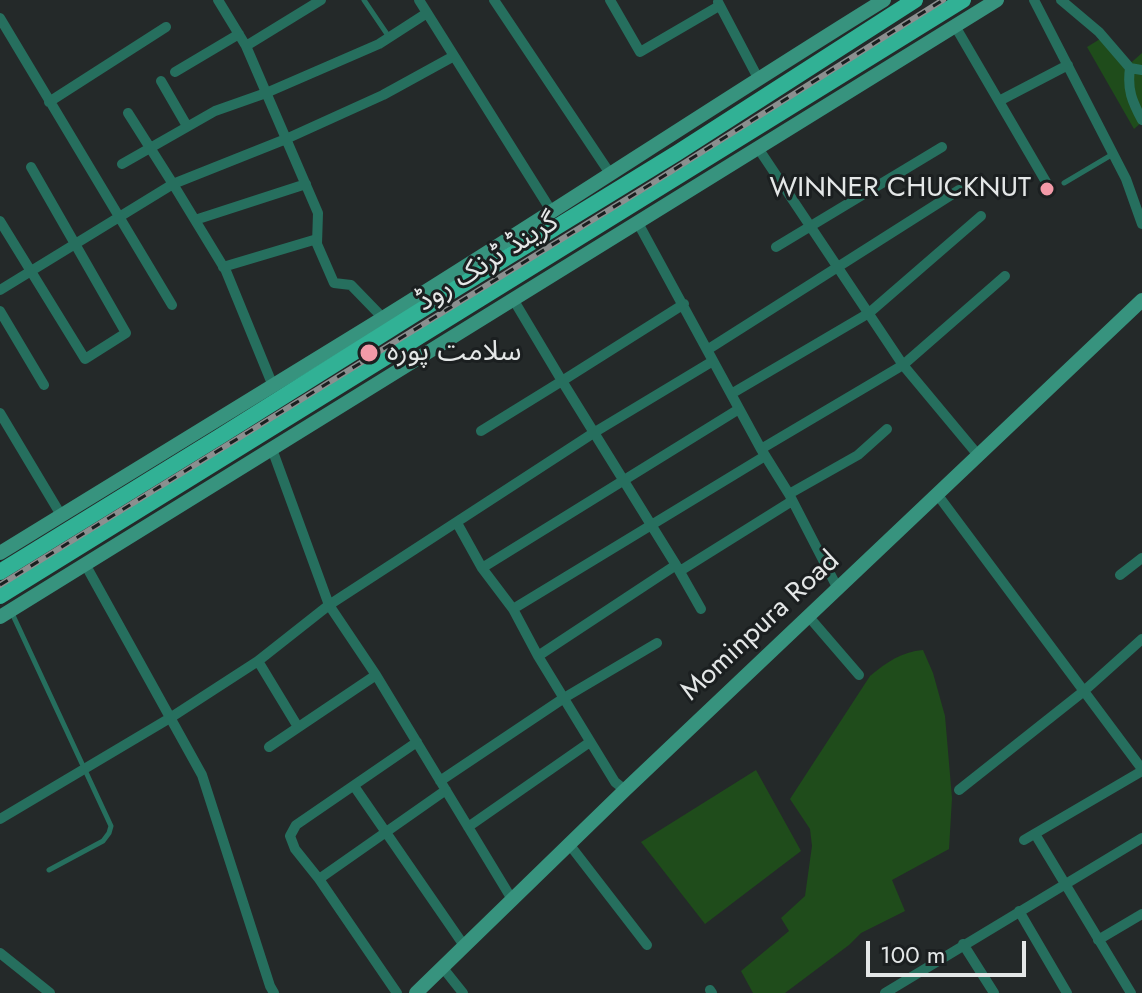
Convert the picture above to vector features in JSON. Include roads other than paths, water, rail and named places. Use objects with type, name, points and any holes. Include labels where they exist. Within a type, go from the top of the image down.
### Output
[{"type":"main road","name":"گرینڈ ٹرنک روڈ","points":[[0,572],[188,447],[418,312],[677,153],[884,4],[915,0]]},
{"type":"main road","name":"گرینڈ ٹرنک روڈ","points":[[3,608],[688,170],[963,0]]},
{"type":"main road","points":[[677,153],[688,170]]},
{"type":"street","points":[[218,0],[246,46],[318,213],[317,244],[334,283],[351,285],[383,318]]},
{"type":"street","points":[[246,46],[321,0]]},
{"type":"street","points":[[419,0],[552,212]]},
{"type":"street","points":[[494,0],[611,175]]},
{"type":"street","points":[[610,0],[640,52],[718,3],[758,78]]},
{"type":"street","points":[[3,608],[85,564],[997,0]]},
{"type":"street","points":[[1034,0],[1126,179],[1142,224]]},
{"type":"street","points":[[1061,0],[1099,32],[1130,68],[1142,70]]},
{"type":"street","points":[[0,553],[61,515],[188,447],[273,386],[611,175],[758,78],[884,4]]},
{"type":"street","points":[[122,164],[215,111],[266,93],[379,44],[427,13]]},
{"type":"street","points":[[0,18],[172,305]]},
{"type":"street","points":[[955,26],[1049,187]]},
{"type":"street","points":[[49,102],[166,27]]},
{"type":"street","points":[[175,72],[239,34]]},
{"type":"street","points":[[0,290],[173,184],[286,139],[383,95],[454,56]]},
{"type":"street","points":[[999,101],[1068,65]]},
{"type":"street","points":[[1130,68],[1128,84],[1142,120]]},
{"type":"street","points":[[161,81],[187,126]]},
{"type":"street","points":[[128,113],[223,267],[273,386]]},
{"type":"street","points":[[776,247],[942,147]]},
{"type":"street","points":[[758,148],[903,365],[978,455]]},
{"type":"street","points":[[0,221],[85,359],[126,333],[31,167]]},
{"type":"street","points":[[195,220],[306,184]]},
{"type":"street","points":[[707,350],[959,190]]},
{"type":"street","points":[[731,394],[869,313],[981,216]]},
{"type":"street","points":[[638,223],[838,589]]},
{"type":"street","points":[[223,267],[317,239]]},
{"type":"street","points":[[513,609],[651,526],[903,365],[1005,276]]},
{"type":"street","points":[[513,299],[701,609]]},
{"type":"street","name":"Mominpura Road","points":[[416,993],[625,790],[1142,300]]},
{"type":"street","points":[[481,431],[684,304]]},
{"type":"street","points":[[0,311],[44,385]]},
{"type":"street","points":[[0,819],[170,718],[258,661],[329,605],[595,432],[713,361]]},
{"type":"street","points":[[482,568],[739,409]]},
{"type":"street","points":[[0,413],[61,515]]},
{"type":"street","points":[[538,656],[858,455],[887,429]]},
{"type":"street","points":[[272,449],[329,605],[376,675],[513,901]]},
{"type":"street","points":[[937,494],[1142,770],[1024,840]]},
{"type":"street","points":[[457,523],[482,568],[513,609],[615,782],[625,790]]},
{"type":"street","points":[[1120,575],[1142,558]]},
{"type":"street","points":[[85,564],[202,775],[274,993]]},
{"type":"street","points":[[809,617],[859,675]]},
{"type":"street","points":[[959,790],[1084,691],[1142,639]]},
{"type":"street","points":[[319,879],[564,698],[657,643]]},
{"type":"street","points":[[258,661],[298,727]]},
{"type":"street","points":[[269,747],[376,675]]},
{"type":"street","points":[[397,993],[290,836],[296,825],[417,742]]},
{"type":"street","points":[[468,827],[590,742]]},
{"type":"street","points":[[1131,754],[1142,747]]},
{"type":"street","points":[[354,786],[465,947]]},
{"type":"street","points":[[1035,834],[1131,993]]},
{"type":"street","points":[[885,993],[1142,838]]},
{"type":"street","points":[[569,844],[647,945]]},
{"type":"street","points":[[1019,911],[1067,993]]},
{"type":"street","points":[[1098,940],[1142,914]]},
{"type":"street","points":[[963,944],[994,993]]},
{"type":"street","points":[[0,953],[50,993]]},
{"type":"street","points":[[443,968],[463,993]]},
{"type":"lane","points":[[364,0],[389,38]]},
{"type":"lane","points":[[1064,183],[1113,154]]},
{"type":"lane","points":[[3,608],[86,768],[111,826],[103,841],[49,870]]},
{"type":"railway","points":[[0,585],[651,184],[943,0]]},
{"type":"place","name":"WINNER CHUCKNUT","points":[[1047,189]]},
{"type":"place","name":"سلامت پورہ","points":[[369,353]]}]
